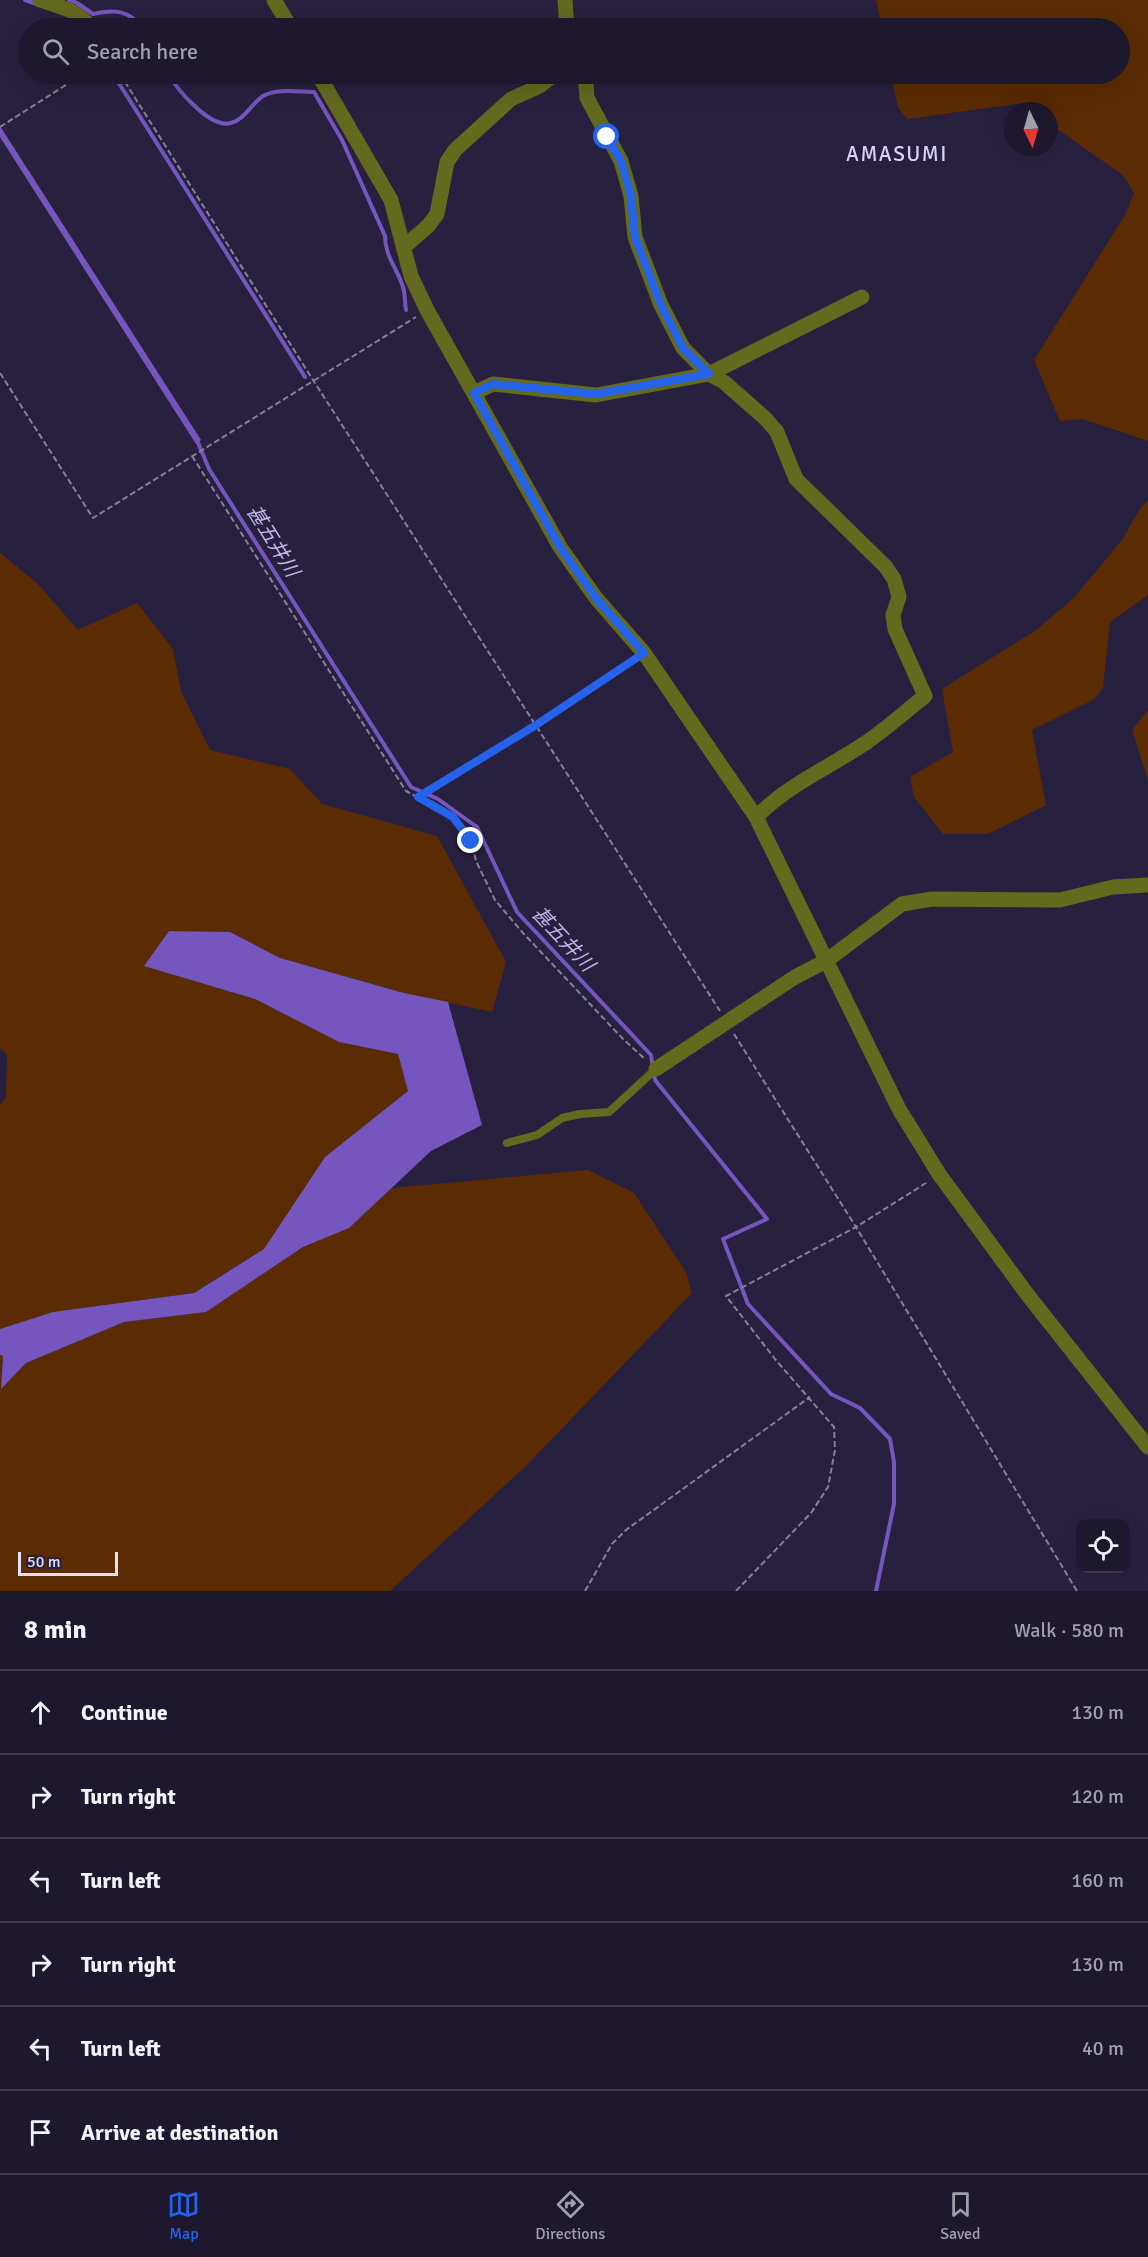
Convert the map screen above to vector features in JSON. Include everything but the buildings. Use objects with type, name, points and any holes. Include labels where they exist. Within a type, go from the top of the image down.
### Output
[{"type":"street","points":[[40,0],[73,11],[82,18]]},
{"type":"street","points":[[274,0],[285,18]]},
{"type":"street","points":[[566,0],[567,18]]},
{"type":"street","points":[[324,84],[392,200],[411,276],[427,310],[560,547],[596,598],[644,653],[756,817],[899,1108],[939,1174],[1027,1294],[1148,1447]]},
{"type":"street","points":[[405,246],[428,226],[437,214],[447,162],[454,150],[511,99],[542,84]]},
{"type":"street","points":[[586,84],[587,98],[621,161],[631,196],[635,237],[661,305],[683,348],[709,374],[724,382],[766,419],[777,432],[796,479],[885,566],[894,579],[899,597],[893,615],[895,629],[925,696],[867,742],[806,777],[775,799],[756,817]]},
{"type":"street","points":[[474,393],[493,384],[596,394],[709,374],[862,297]]},
{"type":"street","points":[[656,1069],[795,977],[826,961],[902,904],[932,899],[1060,900],[1113,887],[1148,885]]},
{"type":"lane","points":[[507,1143],[537,1135],[562,1118],[609,1112],[656,1069]]},
{"type":"path","points":[[0,127],[68,84]]},
{"type":"path","points":[[126,84],[313,380],[856,1227],[1077,1591]]},
{"type":"path","points":[[0,373],[93,518],[427,310]]},
{"type":"path","points":[[192,456],[406,791],[453,817],[471,841],[476,861],[495,900],[624,1040],[656,1069]]},
{"type":"path","points":[[418,797],[536,725],[644,653]]},
{"type":"path","points":[[736,1591],[811,1512],[828,1487],[835,1450],[834,1427],[775,1359],[726,1296],[856,1227],[939,1174]]},
{"type":"path","points":[[585,1591],[612,1544],[626,1530],[810,1397]]},
{"type":"shaded area","points":[[876,0],[1148,0],[1148,441],[1083,419],[1060,421],[1034,360],[1126,213],[1134,193],[1124,176],[1058,129],[1058,102],[1004,102],[1004,106],[907,119],[898,107],[893,84],[1130,84],[1130,18],[880,18]]},
{"type":"shaded area","points":[[0,126],[201,440],[196,444],[0,137]]},
{"type":"shaded area","points":[[1148,501],[1148,595],[1110,622],[1103,687],[1095,699],[1032,730],[1046,805],[988,834],[943,834],[914,797],[910,777],[953,752],[942,689],[1035,631],[1073,599],[1122,540],[1141,507]]},
{"type":"shaded area","points":[[0,553],[37,583],[78,630],[137,603],[173,649],[181,691],[210,750],[290,769],[322,804],[437,836],[506,962],[492,1012],[404,993],[280,958],[230,932],[169,931],[145,966],[255,999],[339,1042],[398,1054],[408,1091],[325,1157],[264,1249],[193,1293],[53,1312],[0,1329],[0,1104],[6,1098],[7,1054],[0,1048]]},
{"type":"shaded area","points":[[1148,710],[1148,780],[1132,730]]},
{"type":"shaded area","points":[[169,931],[230,932],[280,958],[404,993],[448,1002],[482,1125],[431,1151],[349,1228],[303,1247],[206,1312],[124,1322],[26,1363],[1,1389],[3,1356],[0,1355],[0,1329],[53,1312],[194,1293],[264,1249],[325,1157],[408,1091],[398,1054],[339,1042],[255,999],[144,966]]},
{"type":"shaded area","points":[[588,1170],[634,1193],[686,1272],[692,1293],[528,1464],[390,1591],[0,1591],[0,1355],[3,1356],[1,1388],[26,1363],[124,1322],[206,1312],[303,1247],[349,1228],[392,1188]]},
{"type":"waterway","points":[[25,0],[37,4]]},
{"type":"waterway","points":[[69,0],[93,14],[114,11],[132,18]]},
{"type":"waterway","points":[[119,84],[305,377]]},
{"type":"waterway","points":[[175,84],[195,107],[214,120],[223,123],[236,121],[259,99],[268,94],[281,91],[314,92],[342,140],[385,236],[387,251],[404,291],[406,310]]},
{"type":"waterway","name":"甚五井川","points":[[196,438],[209,469],[411,787],[438,799],[477,827],[517,912],[651,1055],[655,1080],[767,1219],[723,1239],[748,1304],[831,1394],[860,1408],[890,1439],[894,1462],[894,1504],[876,1591]]},
{"type":"district","name":"AMASUMI","points":[[897,154]]},
{"type":"route","points":[[471,841],[453,817],[418,797],[536,725],[644,653],[596,598],[560,547],[474,393],[493,384],[596,394],[709,374],[683,348],[661,305],[635,237],[631,196],[621,161],[607,137]]}]
